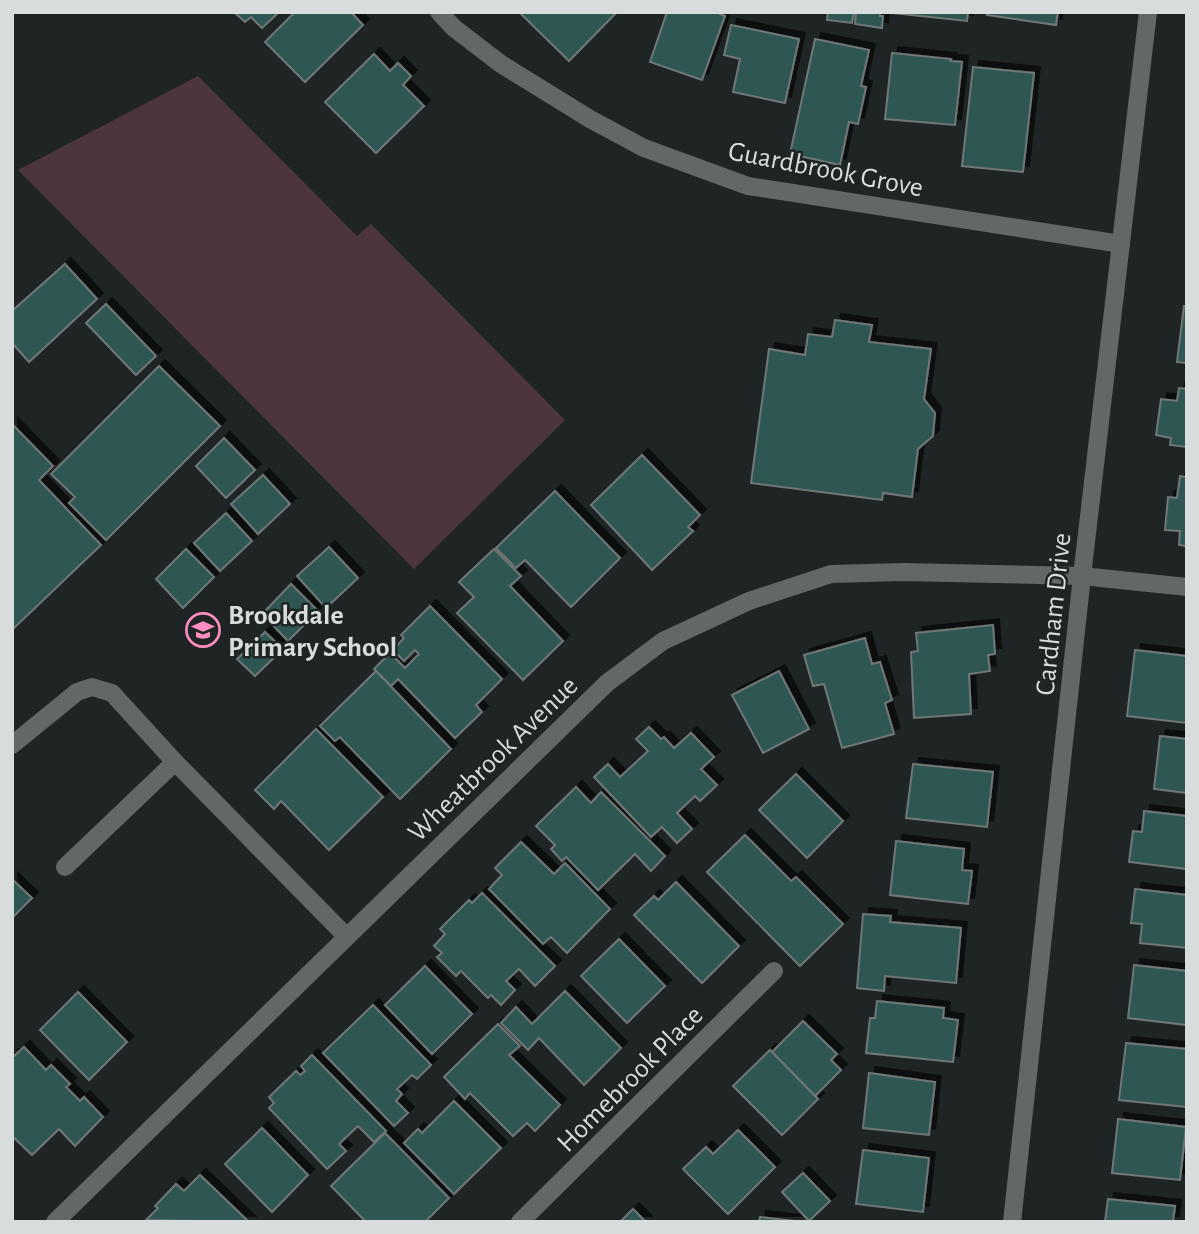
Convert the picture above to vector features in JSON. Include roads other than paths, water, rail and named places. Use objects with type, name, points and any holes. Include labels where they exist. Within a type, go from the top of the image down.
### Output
[{"type":"street","name":"Guardbrook Grove","points":[[439,12],[454,28],[501,64],[590,119],[644,148],[748,186],[1122,244]]},
{"type":"street","name":"Cardham Drive","points":[[1012,1222],[1082,576],[1148,12]]},
{"type":"street","name":"Wheatbrook Avenue","points":[[55,1222],[607,683],[663,641],[749,601],[831,574],[903,572],[1082,576],[1187,587]]},
{"type":"street","points":[[12,746],[77,692],[92,687],[112,693],[175,762],[346,936]]},
{"type":"street","points":[[65,867],[175,762]]},
{"type":"street","name":"Homebrook Place","points":[[520,1222],[774,971]]},
{"type":"place","name":"Brookdale Primary School","points":[[203,630]]}]
